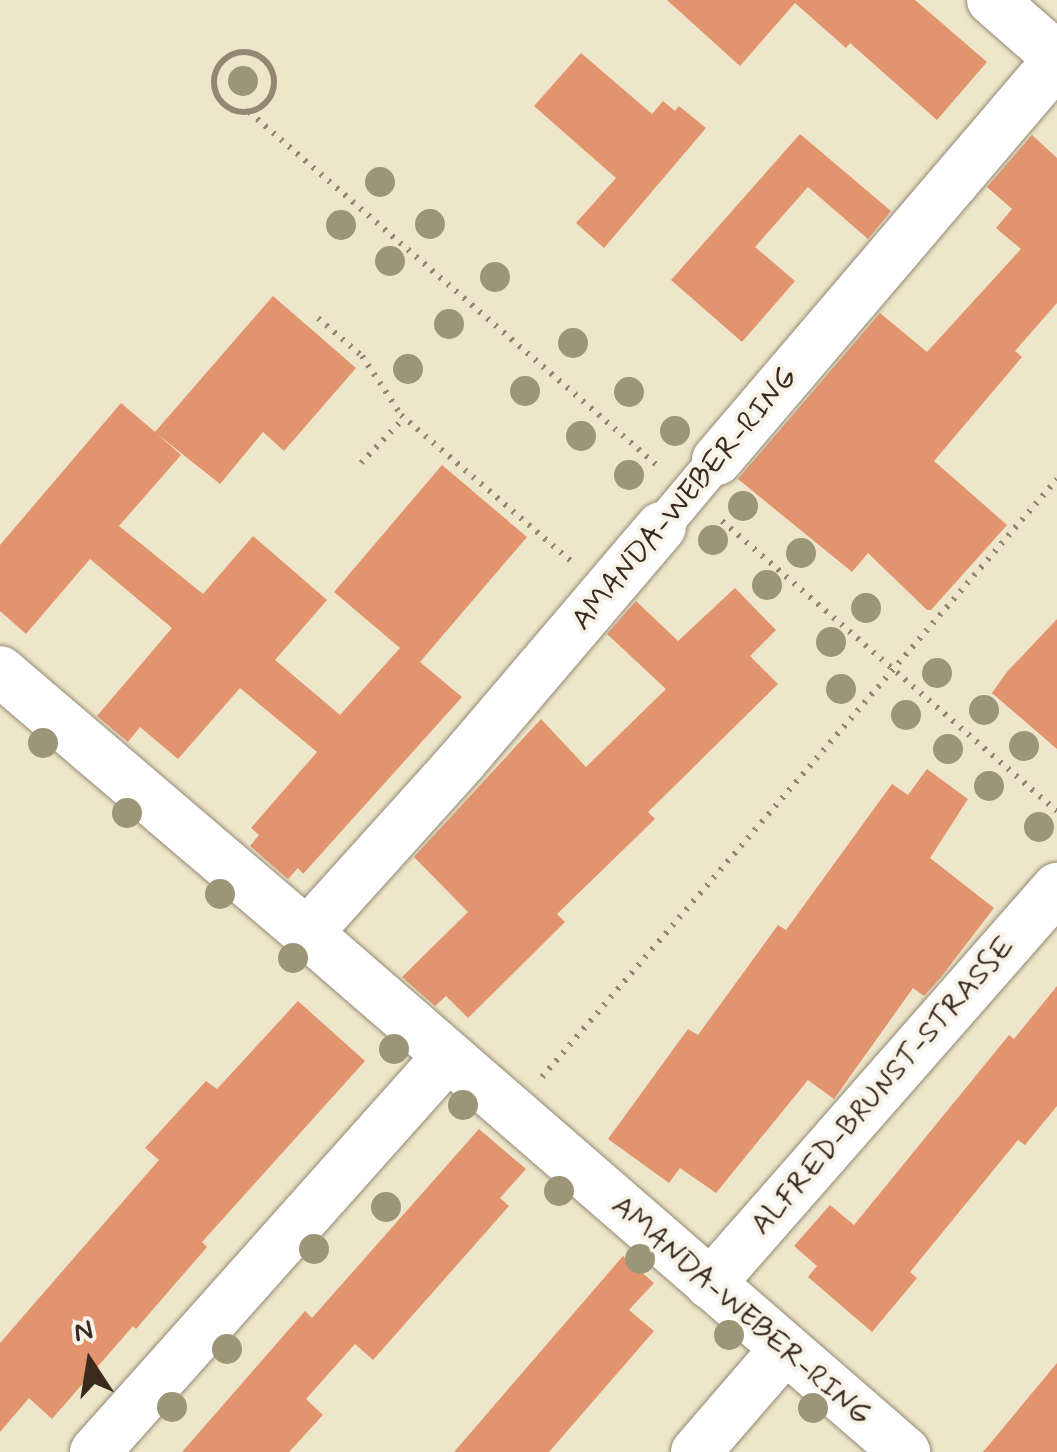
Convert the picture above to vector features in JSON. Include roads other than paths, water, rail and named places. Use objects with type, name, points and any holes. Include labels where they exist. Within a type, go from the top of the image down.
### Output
[{"type":"street","name":"AMANDA-WEBER-RING","points":[[308,933],[461,762],[1057,59],[992,0]]},
{"type":"street","name":"AMANDA-WEBER-RING","points":[[0,671],[905,1452]]},
{"type":"street","name":"ALFRED-BRUNST-STRASSE","points":[[710,1284],[1057,888]]},
{"type":"street","points":[[96,1452],[448,1056]]},
{"type":"street","points":[[696,1452],[785,1348]]}]
